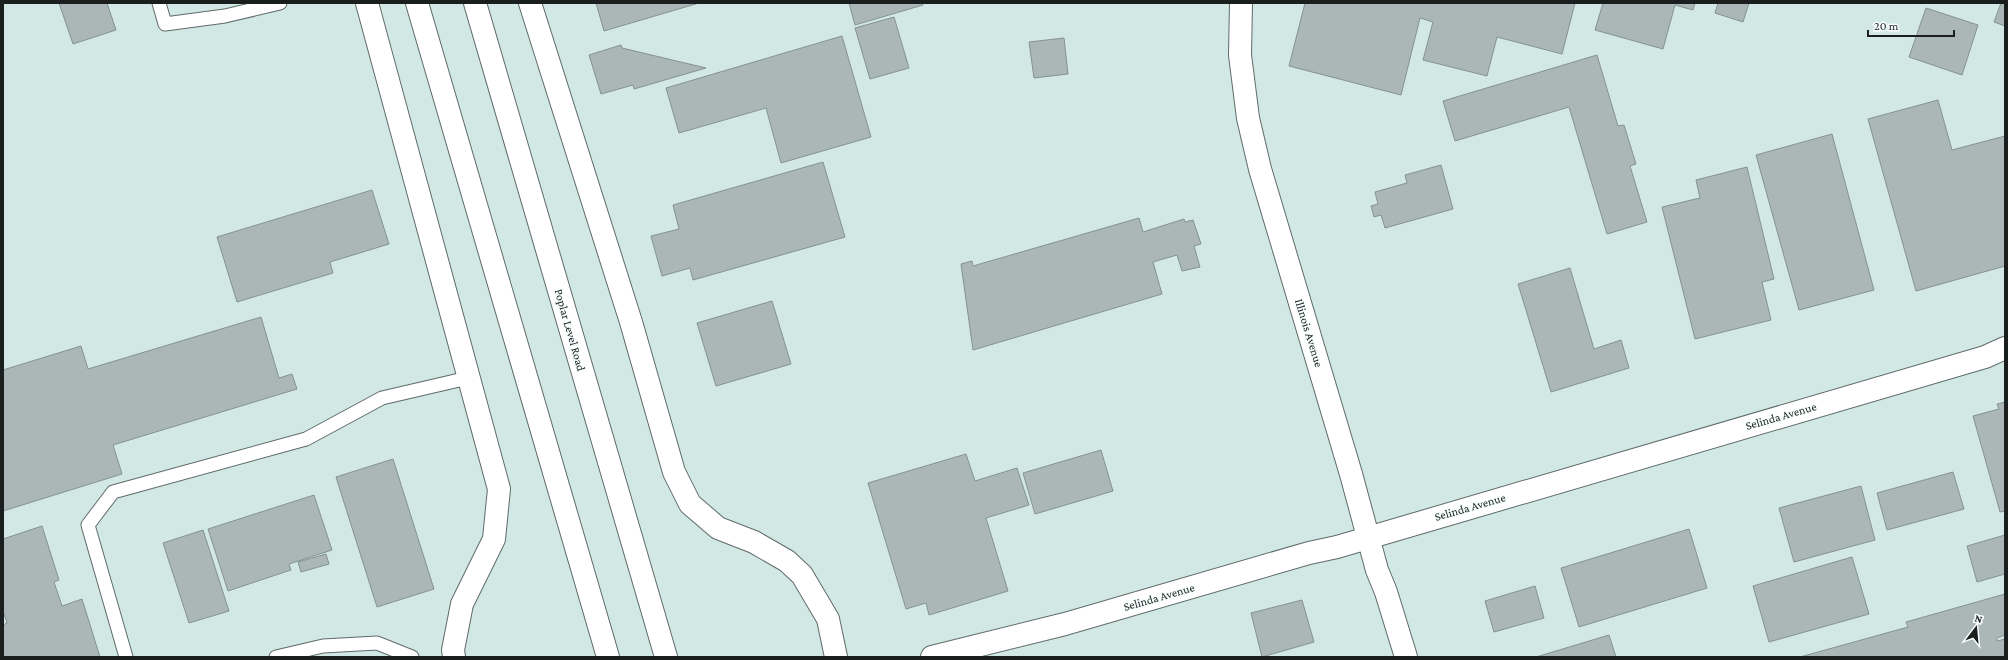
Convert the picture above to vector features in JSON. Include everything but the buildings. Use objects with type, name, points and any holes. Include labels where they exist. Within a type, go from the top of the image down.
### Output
[{"type":"street","points":[[367,3],[499,489],[494,539],[462,604],[453,650],[454,657]]},
{"type":"street","points":[[417,3],[590,590],[608,657]]},
{"type":"street","name":"Poplar Level Road","points":[[474,3],[666,657]]},
{"type":"street","points":[[530,3],[631,322],[674,472],[690,504],[718,528],[754,542],[780,557],[802,575],[828,619],[836,657]]},
{"type":"street","name":"Illinois Avenue","points":[[1240,3],[1240,55],[1248,118],[1260,169],[1369,537],[1377,570],[1386,592],[1406,657]]},
{"type":"street","name":"Selinda Avenue","points":[[932,657],[1065,624],[1369,537],[1985,357],[2005,348]]},
{"type":"lane","points":[[159,3],[165,24],[225,16],[280,3]]},
{"type":"lane","points":[[126,657],[88,525],[113,492],[306,439],[382,398],[468,378]]},
{"type":"lane","points":[[276,657],[323,646],[377,643],[412,657]]},
{"type":"shaded area","points":[[3,3],[2005,3],[2005,657],[3,657]]}]
